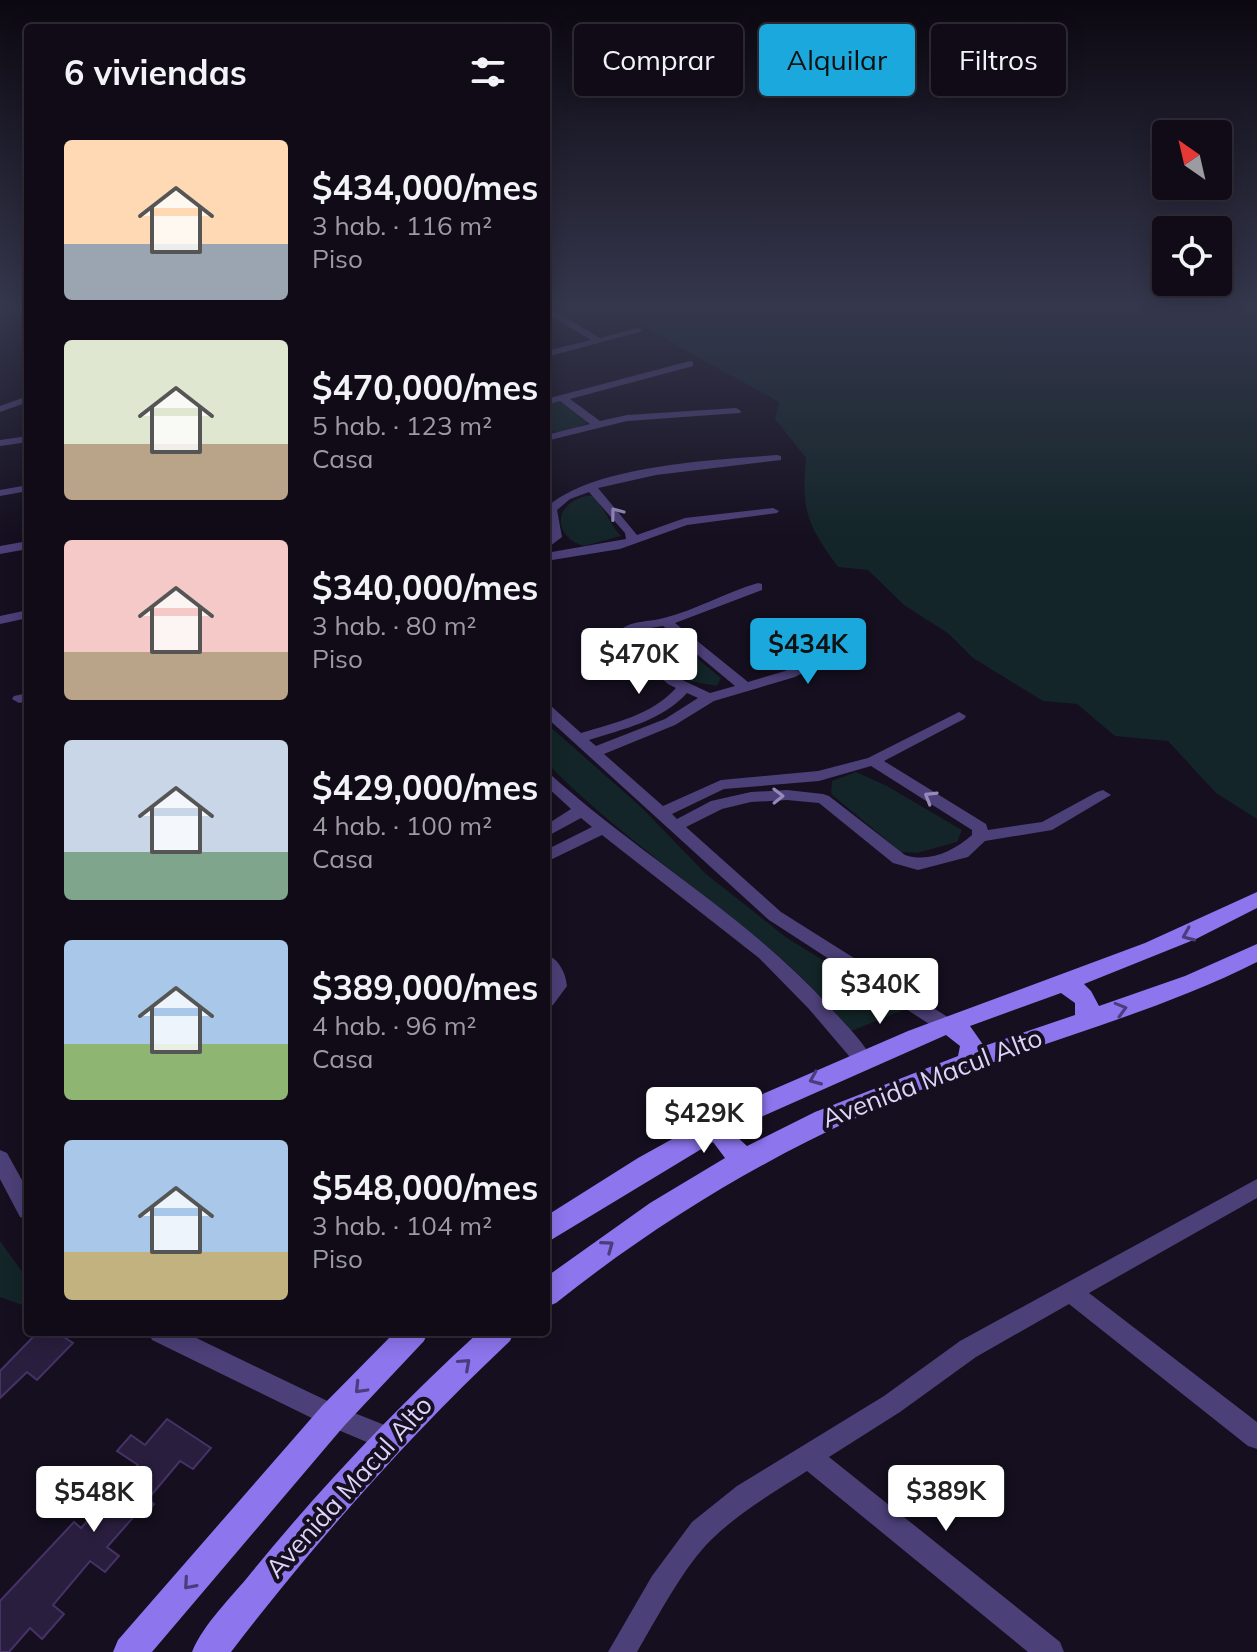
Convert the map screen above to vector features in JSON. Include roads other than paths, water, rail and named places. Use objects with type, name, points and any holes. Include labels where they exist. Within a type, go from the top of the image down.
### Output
[{"type":"street","points":[[550,401],[615,383]]},
{"type":"street","points":[[561,397],[597,424]]},
{"type":"street","points":[[0,409],[24,400]]},
{"type":"street","points":[[550,436],[635,417],[736,411]]},
{"type":"street","points":[[0,443],[24,440]]},
{"type":"street","points":[[550,512],[555,504],[593,489],[663,469],[777,458]]},
{"type":"street","points":[[0,493],[24,489]]},
{"type":"street","points":[[593,489],[631,532],[632,541]]},
{"type":"street","points":[[550,556],[632,541],[685,522],[773,511]]},
{"type":"street","points":[[551,541],[582,552]]},
{"type":"street","points":[[0,550],[24,546]]},
{"type":"street","points":[[709,698],[684,688],[623,637],[635,626],[666,622],[758,587]]},
{"type":"street","points":[[0,620],[24,615]]},
{"type":"street","points":[[666,622],[743,685]]},
{"type":"street","points":[[595,752],[670,722],[709,698],[743,685],[790,674],[858,640]]},
{"type":"street","points":[[579,738],[677,699],[684,688]]},
{"type":"street","points":[[550,713],[775,916],[947,1026],[963,1033],[972,1045],[968,1063]]},
{"type":"street","points":[[663,812],[721,785],[819,776],[873,761],[959,716]]},
{"type":"street","points":[[873,761],[966,817],[980,828],[980,837]]},
{"type":"street","points":[[819,776],[823,799]]},
{"type":"street","points":[[550,782],[601,829],[759,948],[815,1003],[862,1058]]},
{"type":"street","points":[[675,826],[710,808],[751,797],[823,799],[899,859],[918,865],[962,853],[980,837],[998,837],[1046,826],[1103,795]]},
{"type":"street","points":[[550,830],[580,811]]},
{"type":"street","points":[[550,855],[601,829]]},
{"type":"street","name":"Avenida Macul Alto","points":[[550,1228],[624,1179],[728,1120],[862,1058],[1210,926],[1257,899]]},
{"type":"street","name":"Avenida Macul Alto","points":[[550,1291],[632,1228],[750,1157],[865,1101],[1085,1020],[1183,988],[1257,952]]},
{"type":"street","points":[[550,968],[558,981],[556,990],[550,996]]},
{"type":"street","points":[[1062,983],[1085,998],[1089,1013],[1085,1020]]},
{"type":"street","points":[[728,1120],[723,1135],[726,1143],[740,1155],[750,1157]]},
{"type":"street","points":[[0,1159],[24,1204]]},
{"type":"street","points":[[622,1652],[661,1585],[701,1531],[746,1495],[892,1404],[968,1349],[1257,1188]]},
{"type":"street","points":[[1071,1292],[1257,1437]]},
{"type":"street","points":[[168,1336],[333,1416],[388,1439]]},
{"type":"street","points":[[130,1652],[333,1416],[410,1336]]},
{"type":"street","name":"Avenida Macul Alto","points":[[209,1652],[326,1507],[388,1439],[496,1336]]},
{"type":"street","points":[[808,1456],[1050,1652]]}]
